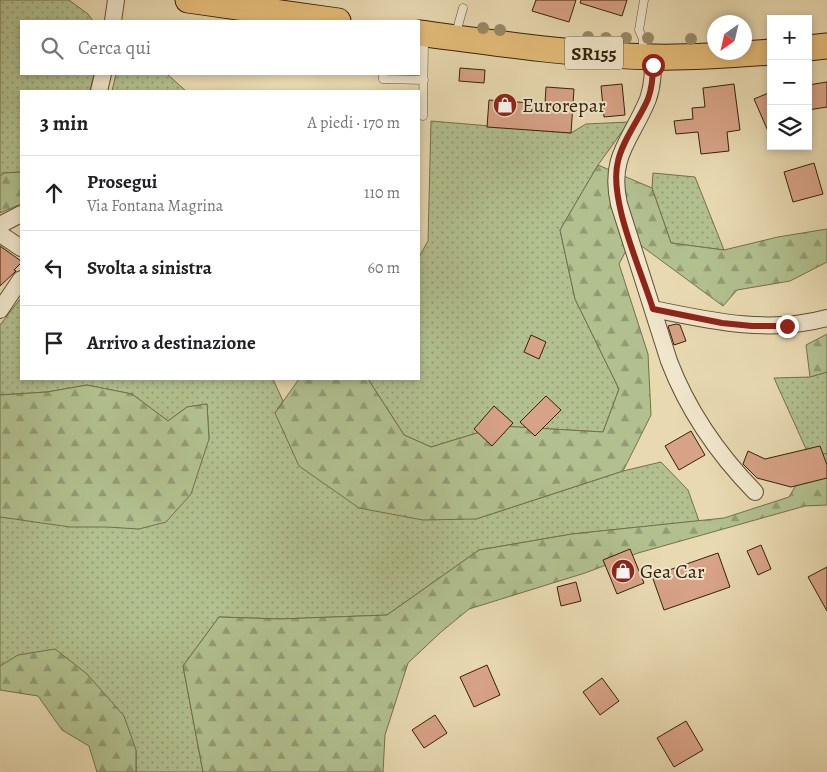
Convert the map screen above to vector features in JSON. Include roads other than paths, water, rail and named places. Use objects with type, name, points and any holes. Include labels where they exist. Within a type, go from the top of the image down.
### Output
[{"type":"main road","points":[[188,0],[331,20]]},
{"type":"main road","name":"SR155","points":[[421,33],[502,44],[648,56],[767,52]]},
{"type":"main road","points":[[812,48],[827,46]]},
{"type":"street","points":[[113,20],[116,0]]},
{"type":"street","points":[[648,56],[652,82],[648,97],[621,153],[617,166],[616,183],[621,211],[669,361],[689,406],[725,459],[755,492]]},
{"type":"street","points":[[99,90],[104,75]]},
{"type":"street","points":[[0,225],[20,215]]},
{"type":"street","points":[[0,234],[20,247]]},
{"type":"street","points":[[0,310],[20,280]]},
{"type":"street","points":[[653,309],[716,322],[752,326],[787,326],[827,318]]},
{"type":"lane","points":[[644,0],[639,30],[648,56]]},
{"type":"lane","points":[[454,38],[463,8]]},
{"type":"lane","points":[[421,33],[424,80],[423,116]]},
{"type":"lane","points":[[383,75],[383,79],[424,80]]},
{"type":"place","name":"Eurorepar","points":[[505,105]]},
{"type":"place","name":"Gea Car","points":[[623,571]]}]
